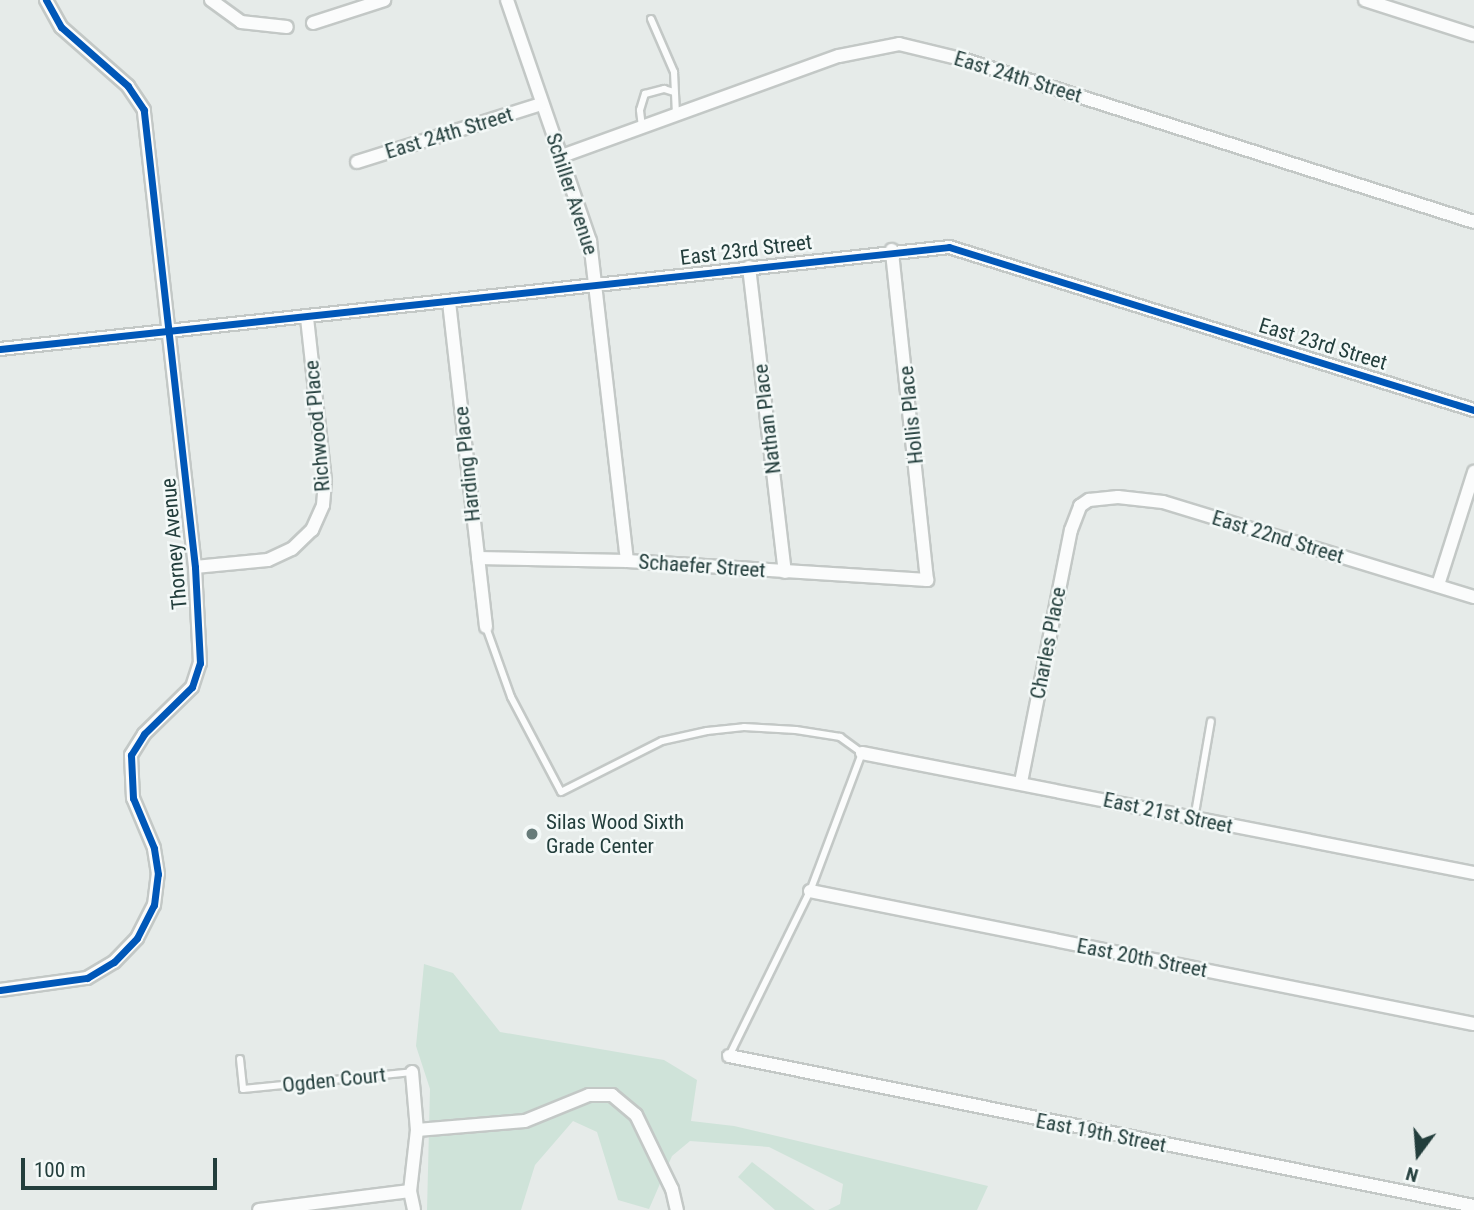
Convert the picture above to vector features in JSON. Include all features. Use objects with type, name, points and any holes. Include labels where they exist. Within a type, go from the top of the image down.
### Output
[{"type":"street","name":"Thorney Avenue","points":[[0,990],[87,978],[114,962],[137,939],[154,905],[156,861],[133,799],[131,755],[144,734],[192,687],[201,663],[195,567],[144,110],[128,86],[61,27],[46,0]]},
{"type":"street","points":[[211,0],[242,22],[287,27]]},
{"type":"street","points":[[313,23],[384,0]]},
{"type":"street","name":"Schiller Avenue","points":[[507,0],[590,241],[598,285],[627,561]]},
{"type":"street","points":[[1365,0],[1474,35]]},
{"type":"street","name":"East 24th Street","points":[[562,156],[839,56],[899,44],[965,60],[1474,222]]},
{"type":"street","name":"East 24th Street","points":[[357,162],[541,104]]},
{"type":"street","name":"East 23rd Street","points":[[0,349],[307,318],[892,250],[948,247],[1474,410]]},
{"type":"street","name":"Hollis Place","points":[[892,250],[927,580]]},
{"type":"street","name":"Nathan Place","points":[[748,267],[785,572]]},
{"type":"street","name":"Harding Place","points":[[449,302],[486,627]]},
{"type":"street","name":"Richwood Place","points":[[195,567],[268,561],[292,549],[312,530],[323,505],[325,481],[307,318]]},
{"type":"street","points":[[1438,585],[1474,472]]},
{"type":"street","name":"East 22nd Street","points":[[1080,506],[1100,497],[1163,502],[1474,597]]},
{"type":"street","name":"Charles Place","points":[[1021,782],[1071,530],[1080,506]]},
{"type":"street","name":"Schaefer Street","points":[[478,558],[627,561],[927,580]]},
{"type":"street","name":"East 21st Street","points":[[862,753],[1021,782],[1194,819],[1474,873]]},
{"type":"street","name":"East 20th Street","points":[[810,891],[1474,1024]]},
{"type":"street","name":"East 19th Street","points":[[729,1056],[1474,1206]]},
{"type":"street","name":"Ogden Court","points":[[412,1072],[416,1129],[410,1191],[414,1210]]},
{"type":"street","points":[[416,1129],[525,1121],[589,1096],[612,1095],[636,1115],[672,1189],[677,1210]]},
{"type":"street","points":[[258,1210],[410,1191]]},
{"type":"lane","points":[[651,19],[674,72],[676,114]]},
{"type":"lane","points":[[642,127],[640,110],[645,94],[664,89],[674,92]]},
{"type":"lane","points":[[486,627],[511,696],[561,792],[662,741],[707,731],[757,727],[796,730],[840,737],[862,753],[810,891],[729,1056]]},
{"type":"lane","points":[[1194,819],[1210,721]]},
{"type":"lane","name":"Ogden Court","points":[[240,1059],[243,1089],[412,1072]]},
{"type":"green space","points":[[424,964],[453,973],[500,1032],[664,1060],[697,1080],[691,1121],[734,1126],[988,1186],[977,1210],[828,1210],[840,1204],[843,1184],[769,1147],[690,1141],[672,1156],[649,1209],[618,1200],[597,1132],[573,1121],[535,1165],[521,1210],[427,1210],[430,1089],[416,1046]]},
{"type":"green space","points":[[752,1162],[815,1210],[775,1210],[738,1177]]},
{"type":"cycle path","points":[[0,990],[87,978],[114,962],[137,938],[154,905],[158,874],[154,848],[133,798],[131,755],[144,734],[192,687],[200,663],[195,567],[144,110],[128,86],[61,27],[46,0]]},
{"type":"cycle path","points":[[0,349],[949,247],[1474,410]]},
{"type":"place","name":"Silas Wood Sixth Grade Center","points":[[532,834]]}]
